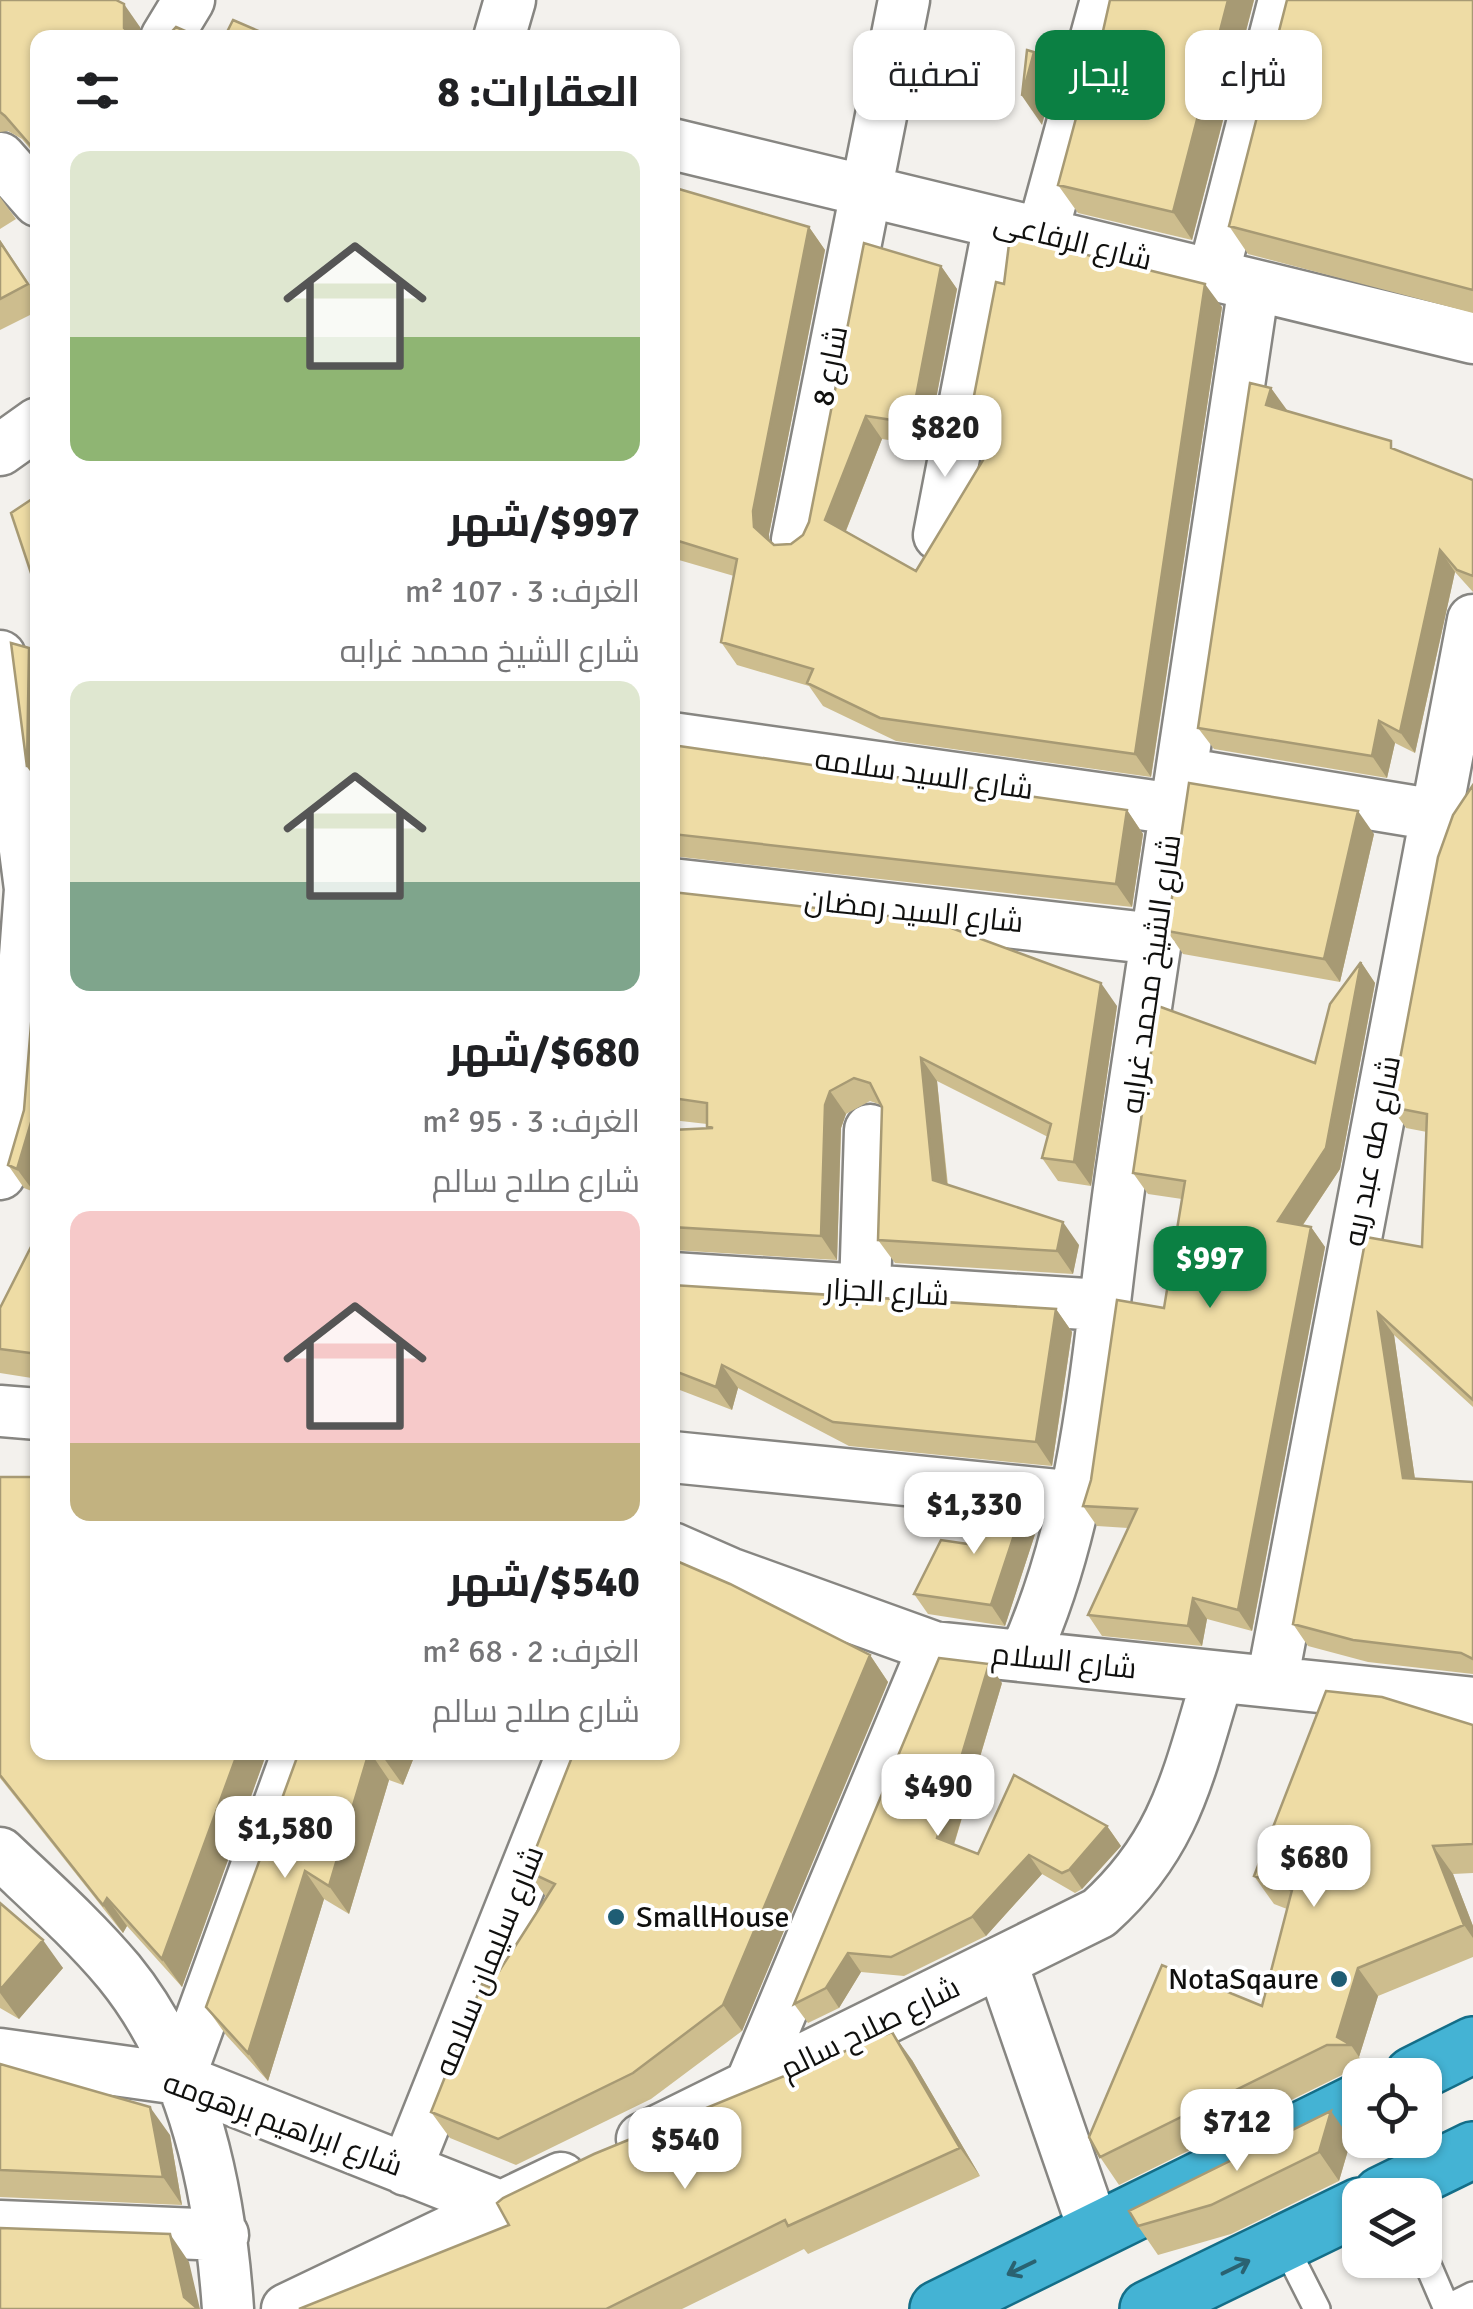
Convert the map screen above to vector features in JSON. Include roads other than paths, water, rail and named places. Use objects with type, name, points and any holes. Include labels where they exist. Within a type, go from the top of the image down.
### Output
[{"type":"highway","points":[[1442,2060],[1473,2045]]},
{"type":"highway","points":[[938,2309],[1342,2111]]},
{"type":"highway","points":[[1418,2178],[1473,2150]]},
{"type":"highway","points":[[1148,2309],[1342,2216]]},
{"type":"street","points":[[171,30],[189,0]]},
{"type":"street","points":[[501,30],[510,0]]},
{"type":"street","name":"شارع 8","points":[[797,540],[904,0]]},
{"type":"street","points":[[940,535],[1020,229],[1106,0]]},
{"type":"street","name":"شارع الشيخ محمد غرابه","points":[[1024,1656],[1047,1606],[1078,1497],[1102,1304],[1178,791],[1233,280],[1284,0]]},
{"type":"street","name":"شارع الرفاعى","points":[[680,146],[1473,338]]},
{"type":"street","points":[[0,158],[30,189]]},
{"type":"street","points":[[0,450],[30,428]]},
{"type":"street","name":"شارع طه عبد ربه","points":[[1272,1682],[1473,620]]},
{"type":"street","points":[[0,656],[3,706],[30,865]]},
{"type":"street","name":"شارع السيد سلامه","points":[[680,739],[1436,815]]},
{"type":"street","name":"شارع السيد رمضان","points":[[680,885],[1156,939]]},
{"type":"street","points":[[12,1141],[30,935]]},
{"type":"street","points":[[866,1290],[870,1130]]},
{"type":"street","name":"شارع الجزار","points":[[680,1278],[1102,1304]]},
{"type":"street","points":[[0,1410],[30,1413]]},
{"type":"street","points":[[680,1458],[1078,1497]]},
{"type":"street","name":"شارع السلام","points":[[680,1551],[747,1580],[934,1647],[1473,1704]]},
{"type":"street","points":[[750,2086],[934,1647]]},
{"type":"street","name":"شارع صلاح سالم","points":[[287,2309],[1098,1914],[1134,1882],[1162,1842],[1181,1798],[1218,1677]]},
{"type":"street","points":[[179,2079],[295,1760]]},
{"type":"street","name":"شارع سليمان سلامه","points":[[406,2170],[570,1760]]},
{"type":"street","points":[[0,1853],[82,1930],[121,1975],[155,2024],[206,2155],[223,2234],[228,2309]]},
{"type":"street","points":[[1002,1964],[1095,2233]]},
{"type":"street","name":"شارع ابراهيم برهومه","points":[[0,2054],[179,2079],[502,2207]]},
{"type":"street","points":[[0,2226],[223,2234]]},
{"type":"lane","points":[[1284,2244],[1317,2309]]},
{"type":"lane","points":[[1434,2278],[1447,2309],[1473,2294]]},
{"type":"place","name":"SmallHouse","points":[[616,1917]]},
{"type":"place","name":"NotaSqaure","points":[[1339,1979]]}]
